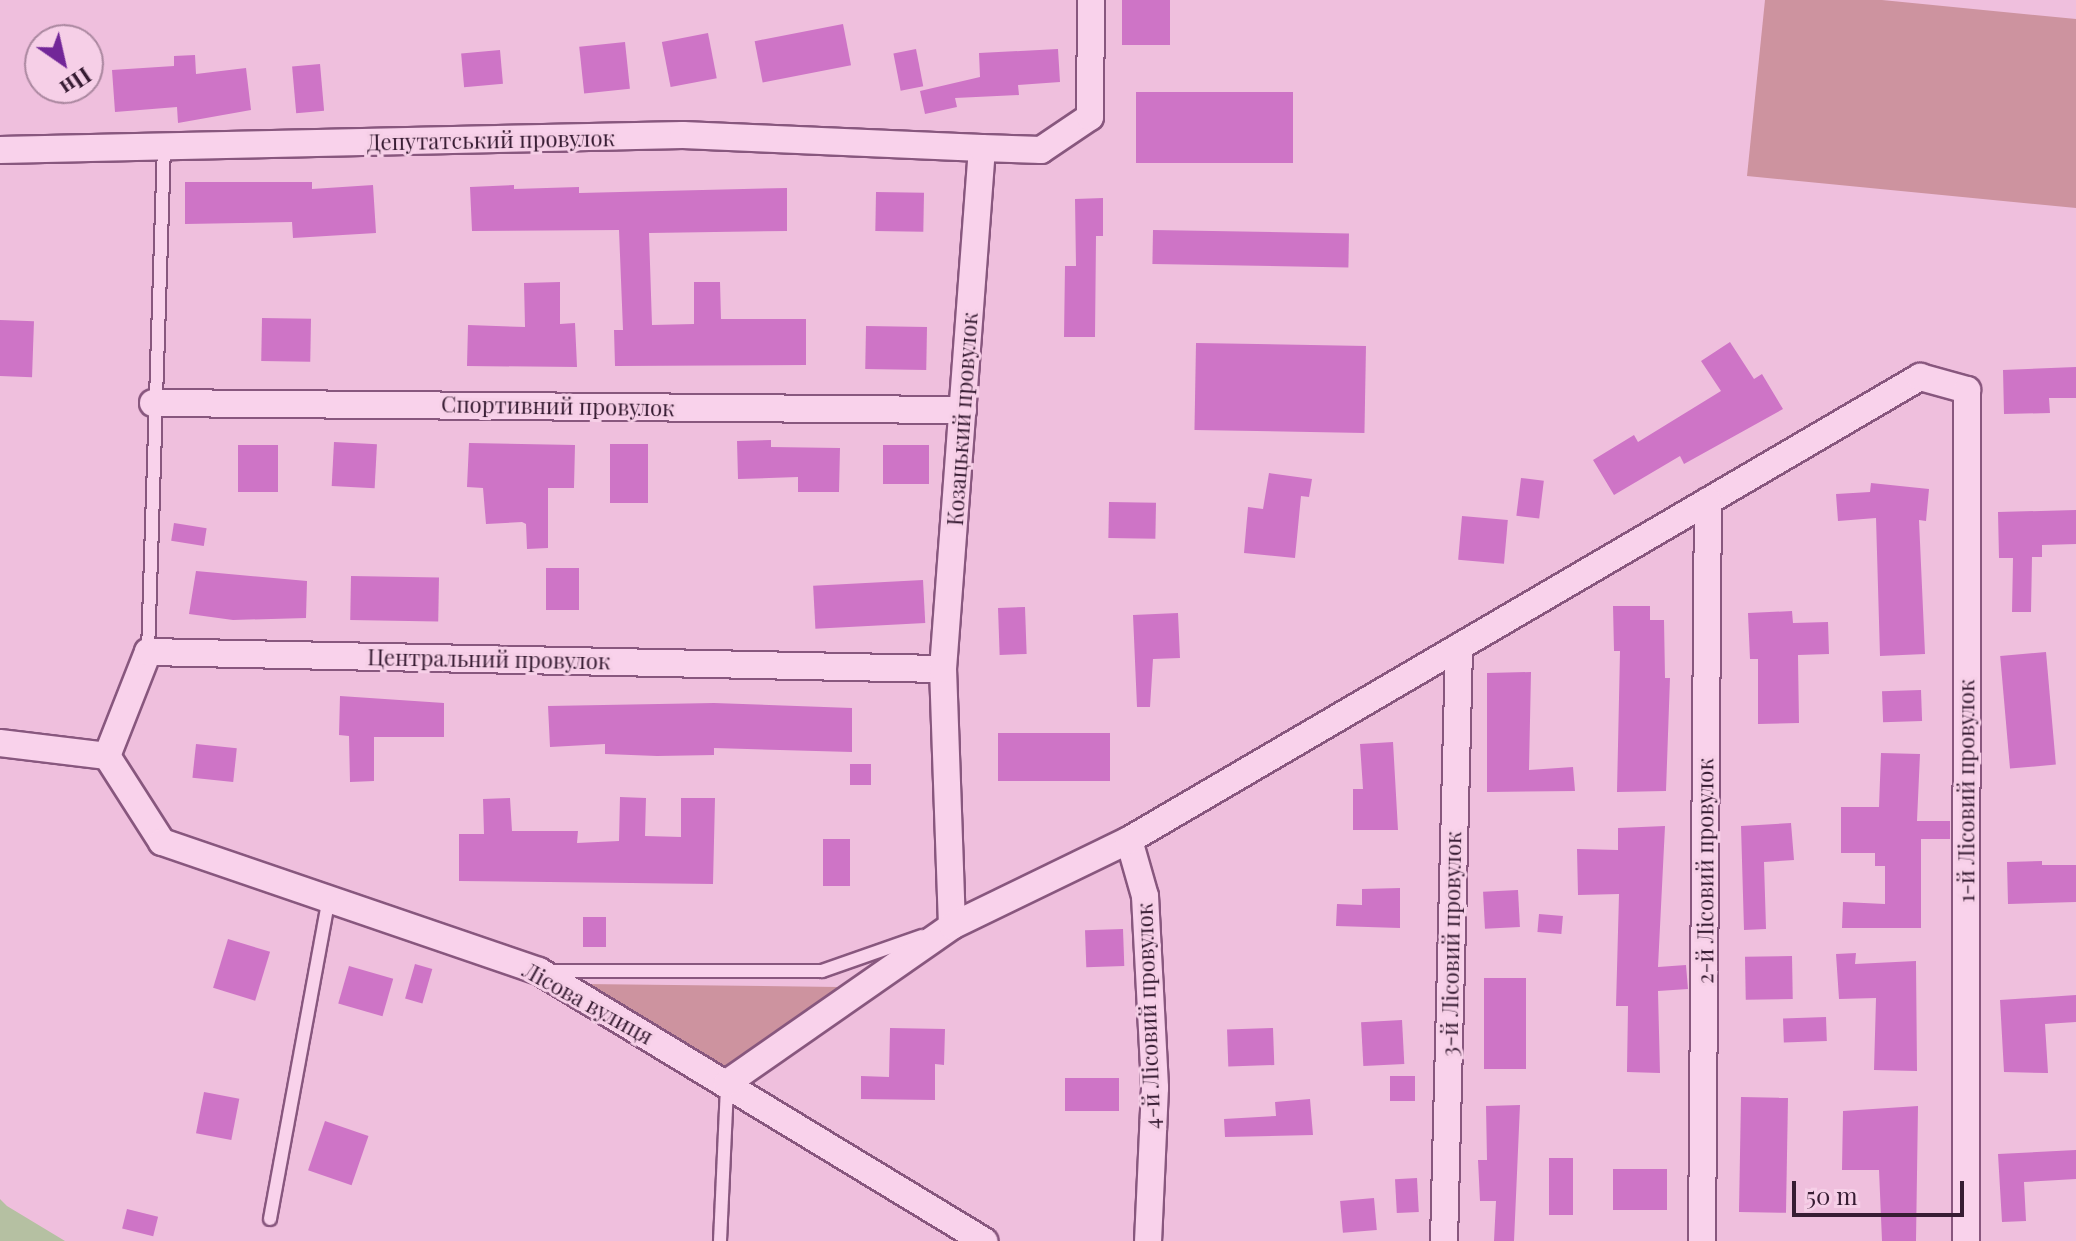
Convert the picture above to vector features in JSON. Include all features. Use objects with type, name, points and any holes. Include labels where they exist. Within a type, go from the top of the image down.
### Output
[{"type":"street","points":[[982,148],[1041,150],[1090,117],[1091,0]]},
{"type":"street","name":"Депутатський провулок","points":[[0,150],[683,135],[982,148]]},
{"type":"street","name":"Козацький провулок","points":[[952,926],[943,669],[982,148]]},
{"type":"street","name":"1-й Лісовий провулок","points":[[1708,501],[1920,377],[1967,390],[1966,1241]]},
{"type":"street","name":"Спортивний провулок","points":[[153,403],[963,410]]},
{"type":"street","points":[[727,1083],[952,926],[1129,840],[1708,501]]},
{"type":"street","name":"2-й Лісовий провулок","points":[[1702,1241],[1708,501]]},
{"type":"street","name":"3-й Лісовий провулок","points":[[1444,1241],[1459,647]]},
{"type":"street","points":[[0,743],[107,756],[148,652]]},
{"type":"street","name":"Центральний провулок","points":[[148,652],[943,669]]},
{"type":"street","name":"Лісова вулиця","points":[[107,756],[162,842],[539,971],[984,1241]]},
{"type":"street","name":"4-й Лісовий провулок","points":[[1129,840],[1145,896],[1155,1088],[1148,1241]]},
{"type":"lane","points":[[148,652],[153,403],[164,146]]},
{"type":"lane","points":[[270,1219],[329,899]]},
{"type":"lane","points":[[539,971],[822,971],[952,926]]},
{"type":"lane","points":[[720,1241],[727,1083]]},
{"type":"shaded area","points":[[1765,0],[1882,0],[2076,19],[2076,208],[1747,176]]},
{"type":"shaded area","points":[[583,984],[839,987],[726,1067]]},
{"type":"shaded area","points":[[0,1199],[7,1206],[65,1241],[0,1241]]},
{"type":"building","points":[[1122,0],[1170,0],[1170,45],[1122,45]]},
{"type":"building","points":[[843,24],[851,65],[763,82],[755,41]]},
{"type":"building","points":[[708,33],[717,78],[671,87],[662,42]]},
{"type":"building","points":[[625,42],[630,89],[584,94],[579,47]]},
{"type":"building","points":[[916,49],[923,86],[901,91],[893,53]]},
{"type":"building","points":[[1058,49],[1060,82],[1018,85],[1019,95],[955,98],[957,107],[925,114],[920,91],[980,77],[979,53]]},
{"type":"building","points":[[500,50],[503,84],[464,87],[461,53]]},
{"type":"building","points":[[195,55],[196,74],[246,68],[251,110],[178,123],[177,107],[115,112],[112,70],[174,66],[174,56]]},
{"type":"building","points":[[320,64],[324,111],[296,113],[292,66]]},
{"type":"building","points":[[1136,92],[1293,92],[1293,163],[1136,163]]},
{"type":"building","points":[[185,182],[312,182],[312,189],[373,185],[376,233],[293,238],[292,222],[185,224]]},
{"type":"building","points":[[514,185],[514,189],[579,187],[579,193],[787,188],[787,231],[649,233],[652,325],[694,324],[694,282],[720,282],[721,319],[806,319],[806,365],[615,366],[614,330],[623,330],[619,230],[472,231],[470,187]]},
{"type":"building","points":[[876,192],[924,193],[923,232],[875,231]]},
{"type":"building","points":[[1103,198],[1103,236],[1096,236],[1095,337],[1064,337],[1065,266],[1076,266],[1075,199]]},
{"type":"building","points":[[1153,230],[1349,233],[1348,267],[1152,264]]},
{"type":"building","points":[[560,282],[560,324],[575,323],[577,367],[467,366],[468,325],[525,327],[524,283]]},
{"type":"building","points":[[262,318],[311,319],[310,362],[261,361]]},
{"type":"building","points":[[0,320],[34,321],[32,377],[0,376]]},
{"type":"building","points":[[866,326],[927,327],[926,370],[865,369]]},
{"type":"building","points":[[1730,342],[1754,379],[1762,374],[1783,409],[1684,464],[1680,456],[1614,495],[1593,460],[1634,435],[1638,442],[1721,391],[1701,361]]},
{"type":"building","points":[[1196,343],[1366,346],[1364,433],[1194,430]]},
{"type":"building","points":[[2076,367],[2076,398],[2049,398],[2050,413],[2004,414],[2003,370]]},
{"type":"building","points":[[771,440],[771,447],[840,448],[839,492],[798,492],[798,477],[738,479],[737,441]]},
{"type":"building","points":[[334,442],[377,444],[375,488],[332,486]]},
{"type":"building","points":[[469,443],[575,445],[574,488],[548,488],[548,548],[527,549],[526,524],[522,522],[486,524],[483,488],[467,487]]},
{"type":"building","points":[[610,444],[648,444],[648,503],[610,503]]},
{"type":"building","points":[[238,445],[278,445],[278,492],[238,492]]},
{"type":"building","points":[[883,445],[929,445],[929,484],[883,484]]},
{"type":"building","points":[[1269,473],[1312,479],[1309,497],[1301,496],[1295,558],[1244,553],[1248,507],[1263,509]]},
{"type":"building","points":[[1521,478],[1544,481],[1539,519],[1516,516]]},
{"type":"building","points":[[1871,483],[1929,489],[1926,521],[1919,520],[1925,654],[1880,656],[1876,518],[1838,521],[1836,494],[1870,492]]},
{"type":"building","points":[[1109,502],[1156,503],[1155,539],[1108,538]]},
{"type":"building","points":[[2076,510],[2076,544],[2042,545],[2042,557],[2032,557],[2031,612],[2012,612],[2013,558],[1999,558],[1998,512]]},
{"type":"building","points":[[1462,516],[1508,520],[1504,564],[1458,560]]},
{"type":"building","points":[[174,523],[207,528],[204,546],[171,541]]},
{"type":"building","points":[[546,568],[579,568],[579,610],[546,610]]},
{"type":"building","points":[[196,571],[307,581],[306,618],[233,620],[189,614]]},
{"type":"building","points":[[351,576],[439,578],[438,622],[350,620]]},
{"type":"building","points":[[923,580],[925,623],[815,629],[813,586]]},
{"type":"building","points":[[1613,606],[1650,606],[1650,620],[1664,620],[1665,678],[1670,678],[1666,791],[1617,792],[1620,651],[1614,651]]},
{"type":"building","points":[[1025,607],[1027,654],[1000,655],[998,608]]},
{"type":"building","points":[[1792,611],[1793,623],[1828,622],[1829,654],[1798,655],[1799,723],[1758,724],[1758,659],[1750,659],[1748,613]]},
{"type":"building","points":[[1178,613],[1180,658],[1153,659],[1150,707],[1137,707],[1133,615]]},
{"type":"building","points":[[2046,652],[2056,765],[2010,769],[2000,656]]},
{"type":"building","points":[[1531,672],[1529,770],[1573,767],[1575,791],[1487,792],[1487,673]]},
{"type":"building","points":[[1921,690],[1922,721],[1883,722],[1882,691]]},
{"type":"building","points":[[340,696],[444,703],[444,737],[374,737],[374,781],[350,782],[349,736],[339,735]]},
{"type":"building","points":[[714,703],[852,708],[852,752],[714,748],[714,755],[657,756],[605,754],[605,744],[550,747],[548,706]]},
{"type":"building","points":[[998,733],[1110,733],[1110,781],[998,781]]},
{"type":"building","points":[[1393,742],[1398,830],[1353,830],[1353,789],[1363,789],[1360,744]]},
{"type":"building","points":[[196,744],[237,748],[233,782],[192,778]]},
{"type":"building","points":[[1881,753],[1920,754],[1917,821],[1950,821],[1950,839],[1921,839],[1921,928],[1842,928],[1843,902],[1885,904],[1885,866],[1875,866],[1875,853],[1841,853],[1841,807],[1879,807]]},
{"type":"building","points":[[850,764],[871,764],[871,785],[850,785]]},
{"type":"building","points":[[620,797],[646,798],[645,836],[681,837],[681,798],[715,798],[713,884],[459,881],[459,834],[484,834],[483,799],[510,798],[512,831],[578,831],[577,843],[619,841]]},
{"type":"building","points":[[1791,823],[1794,860],[1764,862],[1766,929],[1744,930],[1741,826]]},
{"type":"building","points":[[1665,826],[1658,967],[1686,965],[1688,989],[1658,991],[1660,1073],[1627,1072],[1628,1006],[1616,1006],[1619,894],[1578,895],[1577,849],[1618,850],[1618,828]]},
{"type":"building","points":[[823,839],[850,839],[850,886],[823,886]]},
{"type":"building","points":[[2042,861],[2042,865],[2076,865],[2076,902],[2008,904],[2007,862]]},
{"type":"building","points":[[1400,888],[1400,928],[1336,926],[1337,904],[1362,905],[1362,889]]},
{"type":"building","points":[[1518,890],[1520,927],[1485,929],[1483,892]]},
{"type":"building","points":[[1539,914],[1563,916],[1561,934],[1537,932]]},
{"type":"building","points":[[583,917],[606,917],[606,947],[583,947]]},
{"type":"building","points":[[1123,929],[1124,966],[1086,967],[1085,930]]},
{"type":"building","points":[[228,939],[270,952],[255,1001],[213,988]]},
{"type":"building","points":[[1856,953],[1855,964],[1916,961],[1917,1071],[1874,1070],[1876,998],[1839,999],[1836,954]]},
{"type":"building","points":[[1792,956],[1793,999],[1746,1000],[1745,957]]},
{"type":"building","points":[[415,964],[432,969],[422,1004],[405,999]]},
{"type":"building","points":[[349,966],[393,979],[382,1016],[338,1003]]},
{"type":"building","points":[[1484,978],[1526,978],[1526,1069],[1484,1069]]},
{"type":"building","points":[[2076,995],[2076,1022],[2045,1024],[2048,1073],[2004,1072],[2000,1000]]},
{"type":"building","points":[[1826,1017],[1827,1041],[1784,1042],[1783,1019]]},
{"type":"building","points":[[1402,1020],[1404,1064],[1363,1066],[1361,1022]]},
{"type":"building","points":[[890,1028],[945,1029],[944,1065],[935,1064],[935,1100],[861,1099],[861,1076],[889,1077]]},
{"type":"building","points":[[1273,1028],[1274,1065],[1228,1067],[1227,1030]]},
{"type":"building","points":[[1390,1076],[1415,1076],[1415,1101],[1390,1101]]},
{"type":"building","points":[[1065,1078],[1119,1078],[1119,1111],[1065,1111]]},
{"type":"building","points":[[204,1092],[239,1099],[231,1140],[196,1133]]},
{"type":"building","points":[[1741,1097],[1788,1098],[1786,1213],[1739,1212]]},
{"type":"building","points":[[1310,1099],[1313,1135],[1225,1137],[1224,1119],[1276,1116],[1275,1102]]},
{"type":"building","points":[[1520,1105],[1514,1241],[1494,1241],[1496,1201],[1480,1201],[1478,1160],[1487,1160],[1486,1106]]},
{"type":"building","points":[[1918,1106],[1916,1241],[1882,1241],[1879,1170],[1842,1170],[1843,1111]]},
{"type":"building","points":[[325,1121],[368,1136],[352,1185],[308,1170]]},
{"type":"building","points":[[2076,1150],[2076,1179],[2024,1182],[2026,1221],[2002,1222],[1998,1154]]},
{"type":"building","points":[[1549,1158],[1573,1158],[1573,1215],[1549,1215]]},
{"type":"building","points":[[1613,1169],[1667,1169],[1667,1210],[1613,1210]]},
{"type":"building","points":[[1417,1178],[1419,1212],[1397,1213],[1395,1179]]},
{"type":"building","points":[[1374,1198],[1377,1230],[1343,1233],[1340,1201]]},
{"type":"building","points":[[127,1209],[158,1217],[153,1236],[122,1228]]}]
